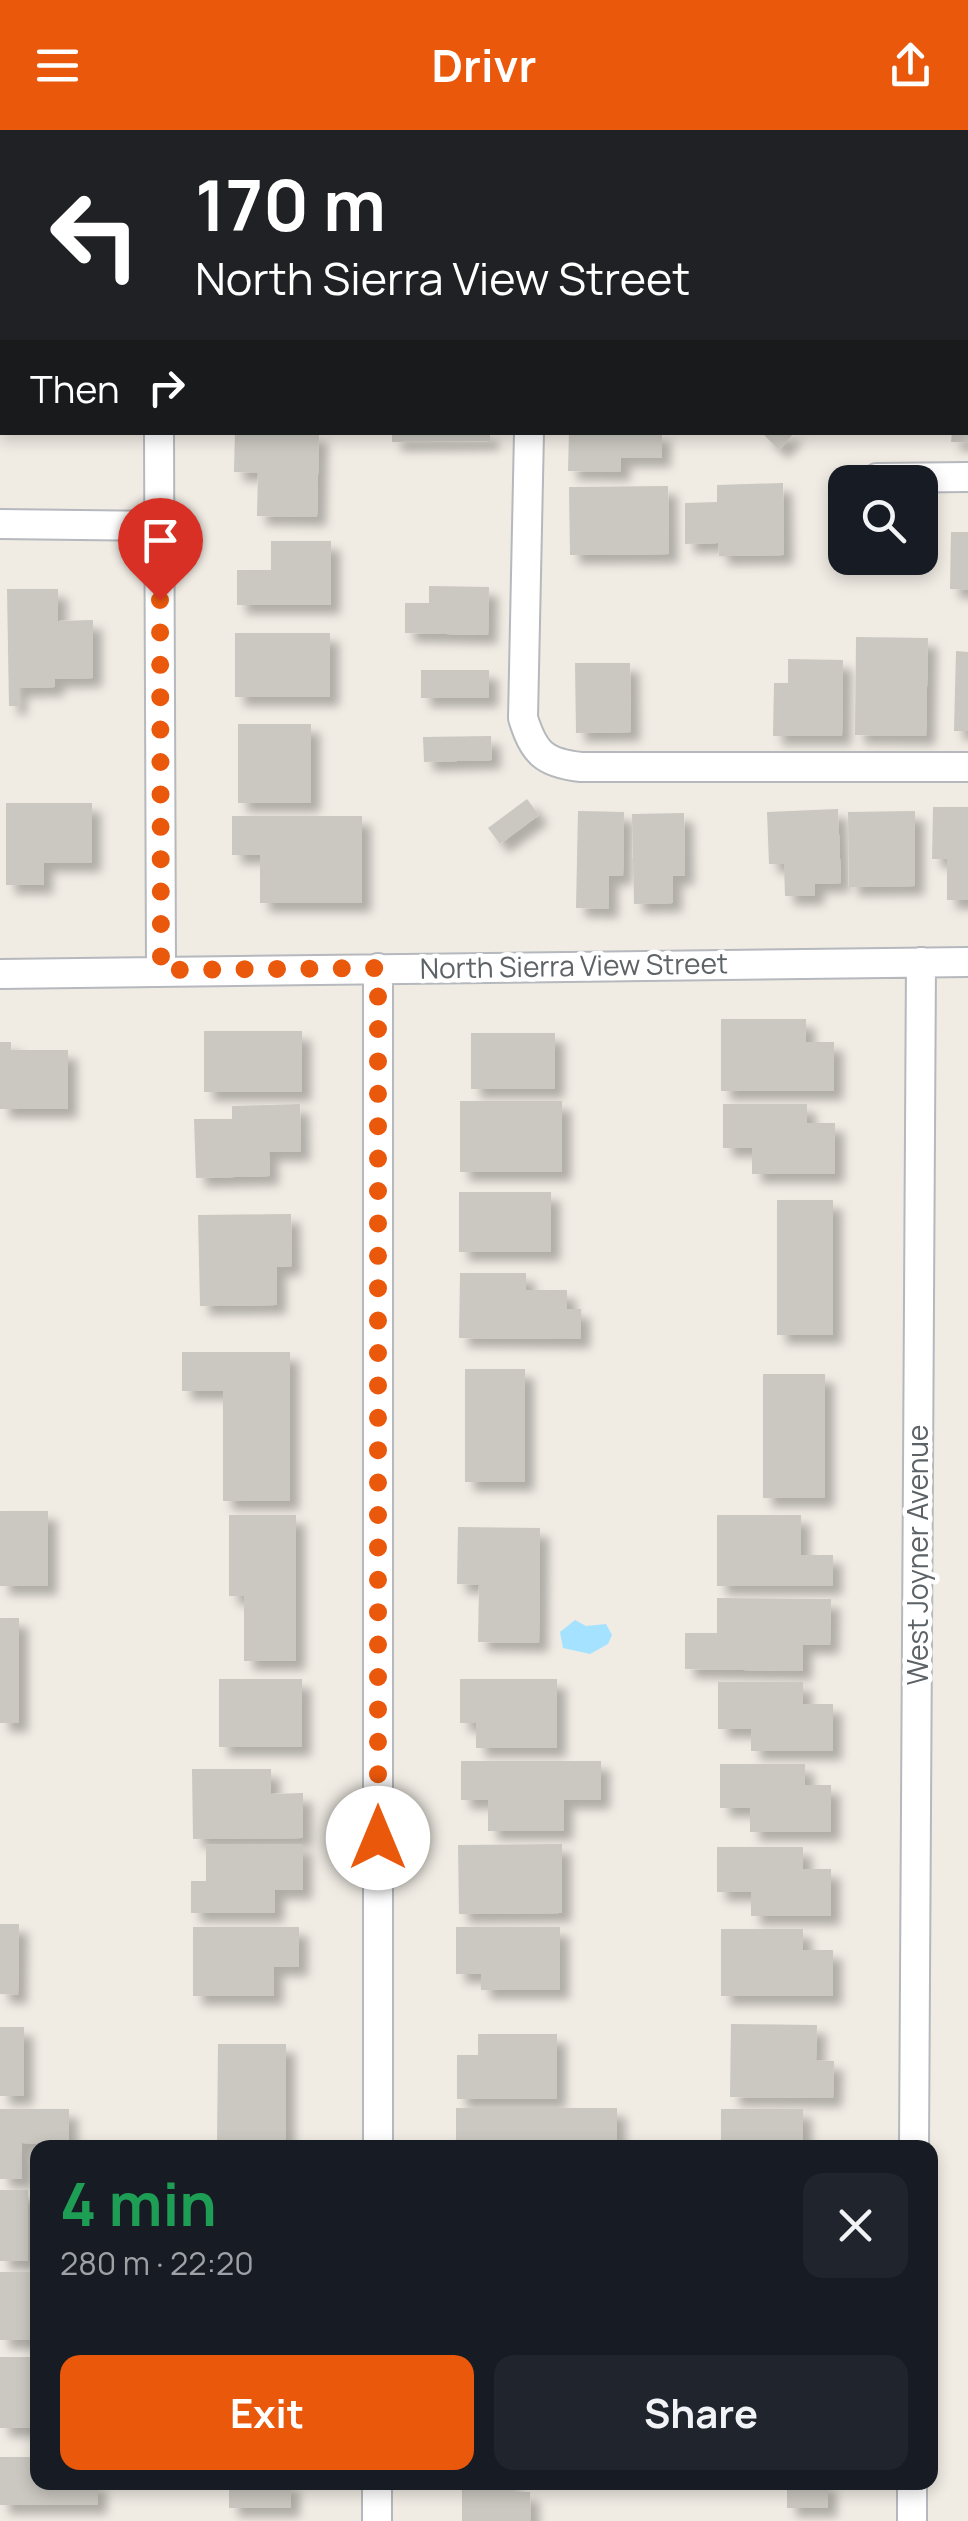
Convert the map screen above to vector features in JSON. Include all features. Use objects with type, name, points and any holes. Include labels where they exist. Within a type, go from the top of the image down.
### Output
[{"type":"street","points":[[160,435],[161,970]]},
{"type":"street","points":[[529,435],[523,718],[530,740],[553,764],[968,767]]},
{"type":"street","points":[[938,477],[968,477]]},
{"type":"street","points":[[0,524],[160,526]]},
{"type":"street","name":"West Joyner Avenue","points":[[914,2140],[921,962]]},
{"type":"street","name":"North Sierra View Street","points":[[0,974],[968,962]]},
{"type":"street","points":[[378,968],[378,2140]]},
{"type":"street","points":[[378,2490],[378,2521]]},
{"type":"street","points":[[912,2490],[912,2521]]},
{"type":"water","points":[[575,1620],[586,1626],[606,1624],[612,1635],[608,1644],[590,1654],[563,1648],[560,1632]]},
{"type":"building","points":[[235,435],[319,435],[317,517],[257,516],[258,473],[234,472]]},
{"type":"building","points":[[392,435],[490,435],[490,441],[392,442]]},
{"type":"building","points":[[569,435],[662,435],[662,458],[621,458],[621,472],[568,471]]},
{"type":"building","points":[[764,435],[792,435],[779,450]]},
{"type":"building","points":[[952,435],[968,435],[968,442],[951,442]]},
{"type":"building","points":[[783,483],[784,555],[719,556],[718,543],[685,544],[685,503],[717,502],[717,485]]},
{"type":"building","points":[[668,486],[669,554],[570,555],[569,487]]},
{"type":"building","points":[[951,532],[968,532],[968,590],[950,589]]},
{"type":"building","points":[[271,541],[331,541],[331,605],[237,605],[237,570],[271,570]]},
{"type":"building","points":[[429,586],[489,587],[488,635],[405,633],[405,603],[429,603]]},
{"type":"building","points":[[7,589],[58,589],[58,621],[93,620],[93,678],[55,679],[55,687],[18,688],[18,706],[9,706]]},
{"type":"building","points":[[235,633],[330,633],[330,697],[235,697]]},
{"type":"building","points":[[856,637],[928,638],[926,736],[855,735]]},
{"type":"building","points":[[956,651],[968,652],[968,731],[954,731]]},
{"type":"building","points":[[788,659],[843,660],[842,736],[773,736],[774,683],[788,683]]},
{"type":"building","points":[[575,663],[630,663],[631,732],[576,733]]},
{"type":"building","points":[[421,670],[489,670],[489,698],[421,698]]},
{"type":"building","points":[[238,724],[311,724],[311,803],[238,803]]},
{"type":"building","points":[[491,736],[492,760],[424,762],[423,737]]},
{"type":"building","points":[[527,799],[539,815],[500,844],[488,828]]},
{"type":"building","points":[[6,803],[92,803],[92,863],[44,863],[44,885],[6,885]]},
{"type":"building","points":[[933,807],[968,807],[968,900],[947,900],[947,859],[932,859]]},
{"type":"building","points":[[838,809],[841,883],[815,884],[815,896],[785,896],[784,864],[769,864],[767,812]]},
{"type":"building","points":[[578,811],[624,812],[623,876],[609,876],[609,909],[576,908]]},
{"type":"building","points":[[915,811],[915,886],[849,887],[848,812]]},
{"type":"building","points":[[684,813],[685,876],[673,876],[673,903],[634,904],[632,814]]},
{"type":"building","points":[[232,816],[362,816],[362,903],[260,903],[260,855],[232,855]]},
{"type":"building","points":[[721,1019],[806,1019],[806,1042],[834,1042],[834,1091],[721,1091]]},
{"type":"building","points":[[204,1031],[302,1031],[302,1092],[204,1092]]},
{"type":"building","points":[[471,1033],[555,1033],[555,1089],[471,1089]]},
{"type":"building","points":[[0,1042],[11,1042],[11,1050],[68,1050],[68,1109],[0,1109]]},
{"type":"building","points":[[460,1101],[562,1101],[562,1172],[460,1172]]},
{"type":"building","points":[[300,1104],[301,1152],[269,1152],[270,1176],[196,1178],[194,1119],[232,1119],[232,1106]]},
{"type":"building","points":[[723,1104],[807,1104],[807,1123],[835,1123],[835,1174],[752,1174],[752,1148],[723,1148]]},
{"type":"building","points":[[459,1192],[551,1192],[551,1252],[459,1252]]},
{"type":"building","points":[[777,1200],[833,1200],[833,1335],[777,1335]]},
{"type":"building","points":[[291,1214],[292,1266],[277,1267],[277,1305],[200,1306],[198,1215]]},
{"type":"building","points":[[460,1273],[526,1273],[526,1290],[567,1290],[567,1309],[581,1309],[581,1339],[459,1338]]},
{"type":"building","points":[[182,1352],[290,1352],[290,1501],[223,1501],[223,1391],[182,1391]]},
{"type":"building","points":[[465,1369],[525,1369],[525,1482],[465,1482]]},
{"type":"building","points":[[763,1374],[825,1374],[825,1498],[763,1498]]},
{"type":"building","points":[[0,1511],[48,1511],[48,1586],[0,1586]]},
{"type":"building","points":[[229,1515],[296,1515],[296,1661],[244,1661],[244,1596],[229,1596]]},
{"type":"building","points":[[717,1515],[801,1515],[801,1555],[833,1555],[833,1586],[717,1586]]},
{"type":"building","points":[[458,1527],[540,1528],[539,1643],[478,1642],[479,1585],[457,1584]]},
{"type":"building","points":[[717,1598],[831,1599],[830,1645],[803,1645],[803,1671],[685,1669],[685,1633],[717,1633]]},
{"type":"building","points":[[0,1618],[19,1618],[19,1723],[0,1723]]},
{"type":"building","points":[[219,1679],[302,1679],[302,1747],[219,1747]]},
{"type":"building","points":[[460,1679],[557,1679],[557,1748],[476,1748],[476,1723],[460,1723]]},
{"type":"building","points":[[718,1682],[803,1682],[803,1704],[833,1704],[833,1751],[751,1751],[751,1729],[718,1729]]},
{"type":"building","points":[[461,1761],[601,1761],[601,1800],[564,1800],[564,1831],[488,1831],[488,1800],[461,1800]]},
{"type":"building","points":[[720,1764],[805,1764],[805,1785],[831,1785],[831,1832],[750,1832],[750,1808],[720,1808]]},
{"type":"building","points":[[192,1769],[271,1769],[271,1794],[303,1793],[303,1838],[193,1839]]},
{"type":"building","points":[[206,1844],[303,1844],[303,1890],[275,1890],[275,1913],[191,1913],[191,1881],[206,1881]]},
{"type":"building","points":[[562,1844],[562,1913],[459,1914],[458,1845]]},
{"type":"building","points":[[717,1847],[803,1847],[803,1869],[831,1869],[831,1916],[751,1916],[751,1892],[717,1892]]},
{"type":"building","points":[[0,1924],[19,1924],[18,1995],[0,1994]]},
{"type":"building","points":[[193,1927],[299,1927],[299,1967],[274,1967],[274,1996],[193,1996]]},
{"type":"building","points":[[456,1927],[560,1927],[560,1990],[481,1990],[481,1974],[456,1974]]},
{"type":"building","points":[[721,1929],[803,1929],[803,1950],[833,1950],[833,1996],[721,1996]]},
{"type":"building","points":[[731,2024],[817,2025],[816,2060],[834,2061],[833,2098],[730,2097]]},
{"type":"building","points":[[0,2027],[24,2027],[24,2096],[0,2096]]},
{"type":"building","points":[[478,2034],[557,2034],[557,2099],[457,2099],[457,2055],[478,2055]]},
{"type":"building","points":[[218,2044],[286,2044],[286,2140],[217,2140]]},
{"type":"building","points":[[456,2108],[617,2108],[617,2140],[456,2140]]},
{"type":"building","points":[[0,2109],[69,2109],[69,2140],[22,2143],[22,2179],[0,2179]]},
{"type":"building","points":[[721,2109],[803,2109],[803,2140],[721,2140]]},
{"type":"building","points":[[0,2190],[28,2190],[28,2261],[0,2261]]},
{"type":"building","points":[[0,2272],[30,2272],[30,2340],[0,2340]]},
{"type":"building","points":[[0,2357],[30,2357],[30,2428],[0,2428]]},
{"type":"building","points":[[0,2457],[30,2457],[30,2490],[98,2490],[98,2505],[0,2505]]},
{"type":"building","points":[[229,2490],[291,2490],[291,2508],[229,2508]]},
{"type":"building","points":[[462,2490],[530,2492],[531,2521],[462,2521]]},
{"type":"building","points":[[787,2490],[828,2490],[828,2508],[787,2508]]},
{"type":"route","points":[[160,600],[161,970],[378,968],[378,1838]]}]
